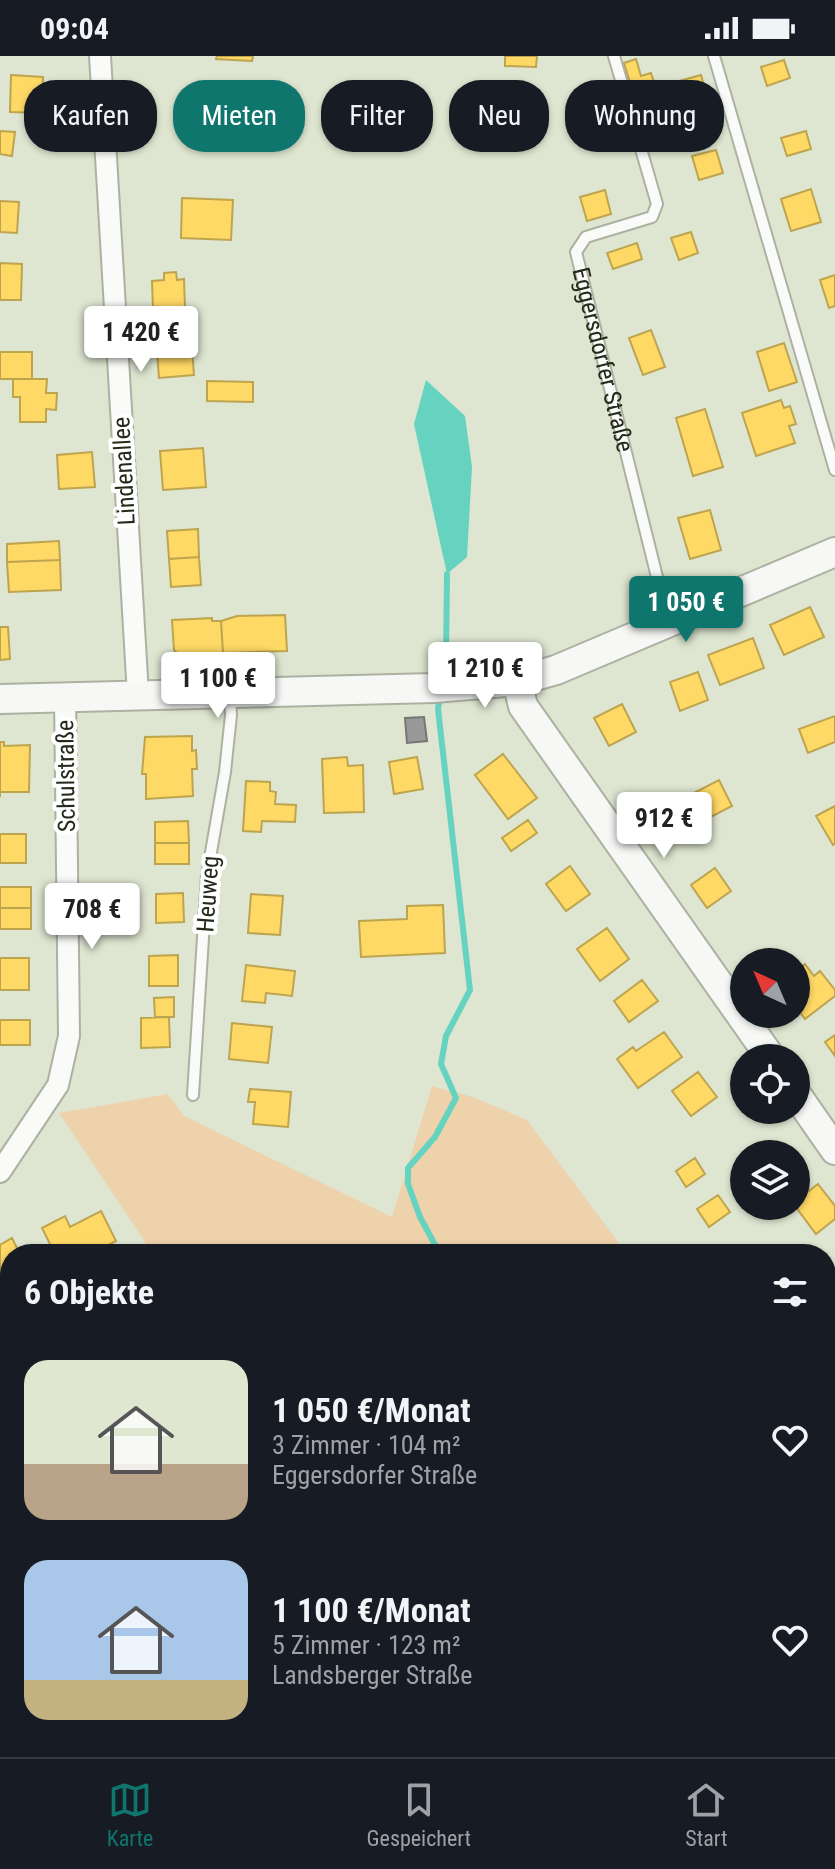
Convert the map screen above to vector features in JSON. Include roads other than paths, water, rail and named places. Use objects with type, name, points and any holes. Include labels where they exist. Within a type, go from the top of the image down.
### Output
[{"type":"main road","points":[[0,699],[441,687],[517,681],[556,670],[835,552]]},
{"type":"main road","points":[[517,681],[523,706],[761,1044]]},
{"type":"main road","points":[[810,1114],[835,1150]]},
{"type":"street","name":"Lindenallee","points":[[100,56],[138,695]]},
{"type":"street","name":"Schulstraße","points":[[0,1172],[58,1085],[69,1036],[65,697]]},
{"type":"lane","name":"Eggersdorfer Straße","points":[[614,56],[657,204],[652,217],[586,237],[576,252],[661,593],[673,622]]},
{"type":"lane","points":[[714,56],[835,470]]},
{"type":"lane","name":"Heuweg","points":[[193,1095],[207,875],[225,772],[230,694]]},
{"type":"water","points":[[426,380],[465,416],[472,467],[467,557],[447,574],[414,424]]},
{"type":"waterway","points":[[443,678],[447,574]]},
{"type":"waterway","points":[[435,1244],[420,1217],[408,1184],[408,1168],[435,1137],[456,1098],[441,1064],[446,1036],[470,990],[438,709],[440,697]]}]
